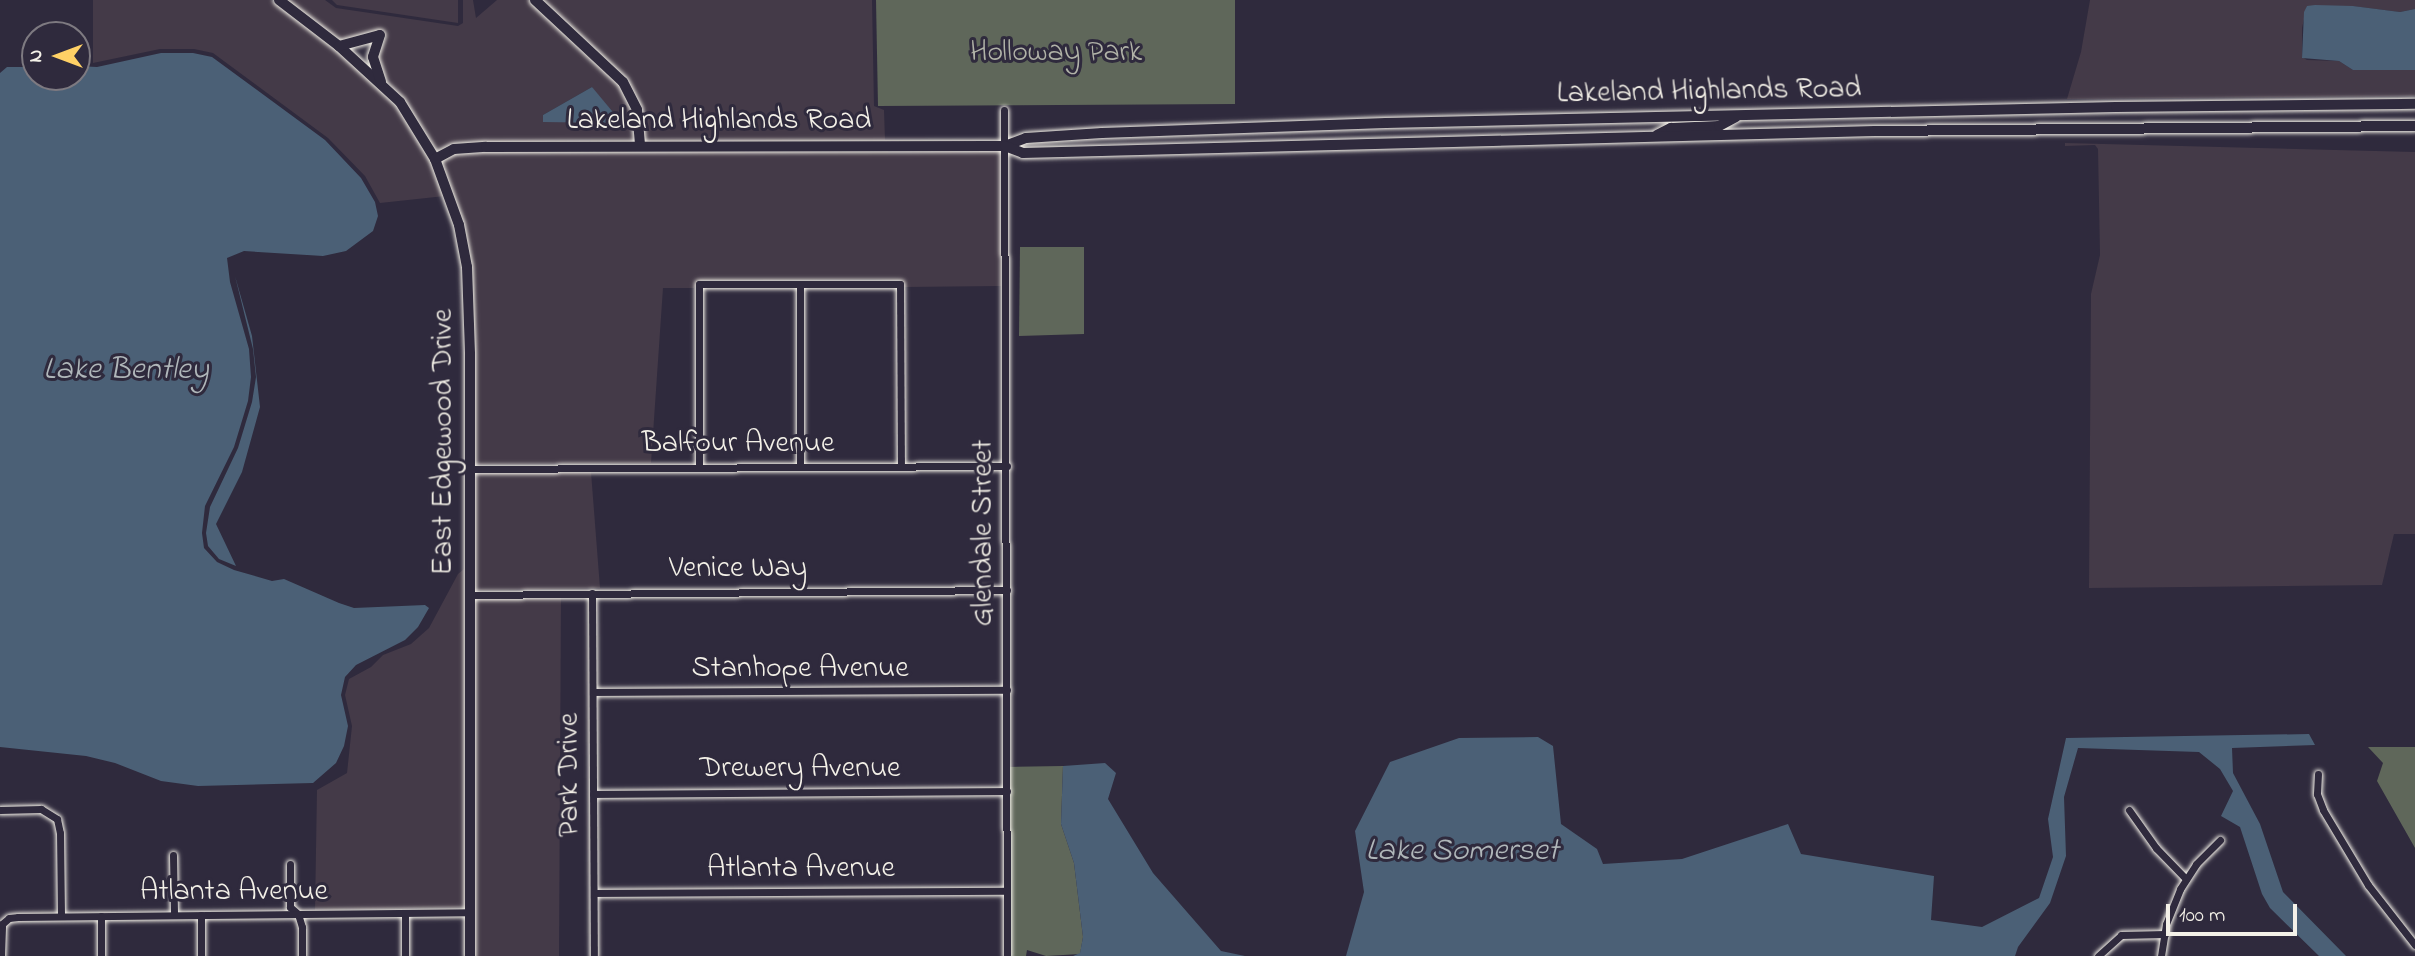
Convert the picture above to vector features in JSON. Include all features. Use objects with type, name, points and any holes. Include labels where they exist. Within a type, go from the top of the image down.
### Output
[{"type":"main road","name":"East Edgewood Drive","points":[[279,0],[381,82],[406,111],[435,159],[459,225],[467,267],[470,956]]},
{"type":"main road","points":[[535,0],[623,82],[637,110],[639,146]]},
{"type":"main road","points":[[339,46],[380,35],[373,57],[381,82]]},
{"type":"main road","name":"Lakeland Highlands Road","points":[[435,159],[454,149],[476,148],[1005,146],[1026,138],[1127,132],[1739,115],[2415,104]]},
{"type":"main road","points":[[1653,136],[1671,128],[1719,126],[1739,115],[1749,127],[1765,134]]},
{"type":"main road","name":"Lakeland Highlands Road","points":[[1005,146],[1023,153],[1037,153],[1653,136],[2415,126]]},
{"type":"street","name":"Glendale Street","points":[[1004,110],[1007,956]]},
{"type":"street","points":[[699,467],[699,285],[800,284],[900,284],[901,466]]},
{"type":"street","points":[[800,284],[800,466]]},
{"type":"street","name":"Balfour Avenue","points":[[469,469],[1007,466]]},
{"type":"street","name":"Venice Way","points":[[469,595],[1007,590]]},
{"type":"street","name":"Park Drive","points":[[592,593],[594,956]]},
{"type":"street","name":"Stanhope Avenue","points":[[593,692],[1007,690]]},
{"type":"street","points":[[2318,774],[2318,794],[2323,810],[2368,885],[2415,945]]},
{"type":"street","name":"Drewery Avenue","points":[[593,794],[1007,791]]},
{"type":"street","points":[[0,810],[41,809],[57,819],[60,833],[61,916]]},
{"type":"street","points":[[2130,810],[2156,848],[2186,879]]},
{"type":"street","points":[[2161,956],[2171,908],[2186,879],[2207,850],[2220,840]]},
{"type":"street","points":[[173,855],[174,915]]},
{"type":"street","points":[[290,864],[290,907],[298,914],[302,956]]},
{"type":"street","name":"Atlanta Avenue","points":[[594,893],[1007,891]]},
{"type":"street","name":"Atlanta Avenue","points":[[1,956],[2,926],[9,918],[470,912]]},
{"type":"street","points":[[405,914],[405,956]]},
{"type":"street","points":[[201,915],[201,956]]},
{"type":"street","points":[[101,916],[101,956]]},
{"type":"street","points":[[2098,956],[2121,935],[2165,934]]},
{"type":"shaded area","points":[[93,0],[271,0],[338,51],[396,105],[430,160],[445,196],[380,203],[365,176],[328,138],[213,53],[194,49],[160,49],[93,63]]},
{"type":"shaded area","points":[[286,0],[325,0],[336,8],[458,26],[463,23],[463,0],[473,0],[476,18],[497,0],[528,0],[619,84],[632,111],[634,142],[486,143],[452,145],[437,152],[404,100],[386,80],[378,56],[386,38],[384,30],[340,41]],"holes":[[[592,87],[613,123],[543,121],[543,115]]]},
{"type":"shaded area","points":[[332,0],[458,0],[458,23],[337,5]]},
{"type":"shaded area","points":[[542,0],[872,0],[874,106],[884,110],[885,140],[1000,142],[645,142],[642,108],[627,79]]},
{"type":"shaded area","points":[[2090,0],[2415,0],[2415,9],[2400,12],[2352,6],[2307,6],[2302,28],[2302,57],[2307,60],[2339,61],[2353,70],[2415,70],[2415,96],[2067,99],[2081,52]]},
{"type":"shaded area","points":[[2065,143],[2415,152],[2415,534],[2394,534],[2382,585],[2089,588],[2091,294],[2100,255],[2098,149],[2095,145],[2065,146]]},
{"type":"shaded area","points":[[1000,151],[1001,286],[905,287],[900,280],[872,279],[699,280],[694,288],[663,288],[651,463],[475,464],[472,267],[464,224],[441,161],[456,154],[486,152]]},
{"type":"shaded area","points":[[591,472],[600,588],[474,590],[475,473]]},
{"type":"shaded area","points":[[464,569],[465,907],[315,910],[317,790],[347,773],[352,726],[345,695],[349,679],[371,667],[383,655],[411,644],[429,628],[458,574]]},
{"type":"shaded area","points":[[561,598],[559,956],[475,956],[474,599]]},
{"type":"green space","name":"Holloway Park","points":[[876,0],[1235,0],[1235,104],[878,106]]},
{"type":"green space","points":[[1020,247],[1084,247],[1084,334],[1019,336]]},
{"type":"green space","points":[[2368,747],[2415,747],[2415,848],[2377,781],[2383,763]]},
{"type":"green space","points":[[1063,766],[1061,824],[1074,863],[1083,937],[1080,954],[1046,956],[1027,950],[1026,956],[1007,956],[1007,767]]},
{"type":"water","points":[[2307,6],[2353,6],[2400,12],[2415,9],[2415,70],[2353,70],[2339,61],[2302,58],[2304,12]]},
{"type":"water","name":"Lake Bentley","points":[[161,53],[193,53],[212,57],[325,140],[361,178],[375,202],[378,216],[373,231],[346,251],[323,256],[244,251],[227,258],[230,282],[249,349],[251,377],[248,401],[234,447],[205,506],[202,533],[204,548],[217,562],[234,570],[272,581],[284,579],[354,608],[425,605],[429,608],[418,627],[405,640],[356,665],[345,677],[341,695],[348,726],[344,746],[336,763],[313,783],[198,786],[161,781],[115,763],[86,756],[0,747],[0,73],[7,67],[21,67],[21,91],[91,91],[91,67]]},
{"type":"water","points":[[592,87],[617,117],[613,123],[543,122],[543,115]]},
{"type":"water","points":[[235,276],[252,336],[260,407],[242,472],[216,524],[236,566],[219,559],[208,546],[206,533],[210,507],[238,448],[252,402],[256,377],[253,349]]},
{"type":"water","name":"Lake Somerset","points":[[2309,734],[2315,745],[2232,748],[2233,773],[2260,824],[2283,892],[2346,956],[2319,956],[2270,908],[2262,894],[2240,827],[2221,816],[2233,791],[2220,769],[2199,752],[2078,748],[2064,797],[2066,856],[2050,903],[2018,947],[2015,956],[1346,956],[1364,892],[1355,831],[1390,762],[1459,738],[1538,737],[1553,746],[1561,824],[1597,849],[1603,864],[1682,859],[1788,824],[1801,854],[1934,876],[1931,920],[1982,927],[2039,898],[2053,857],[2048,819],[2066,738]]},
{"type":"water","points":[[1105,763],[1116,773],[1108,799],[1153,873],[1221,951],[1245,956],[1073,956],[1080,953],[1083,937],[1074,863],[1061,824],[1063,766]]}]
